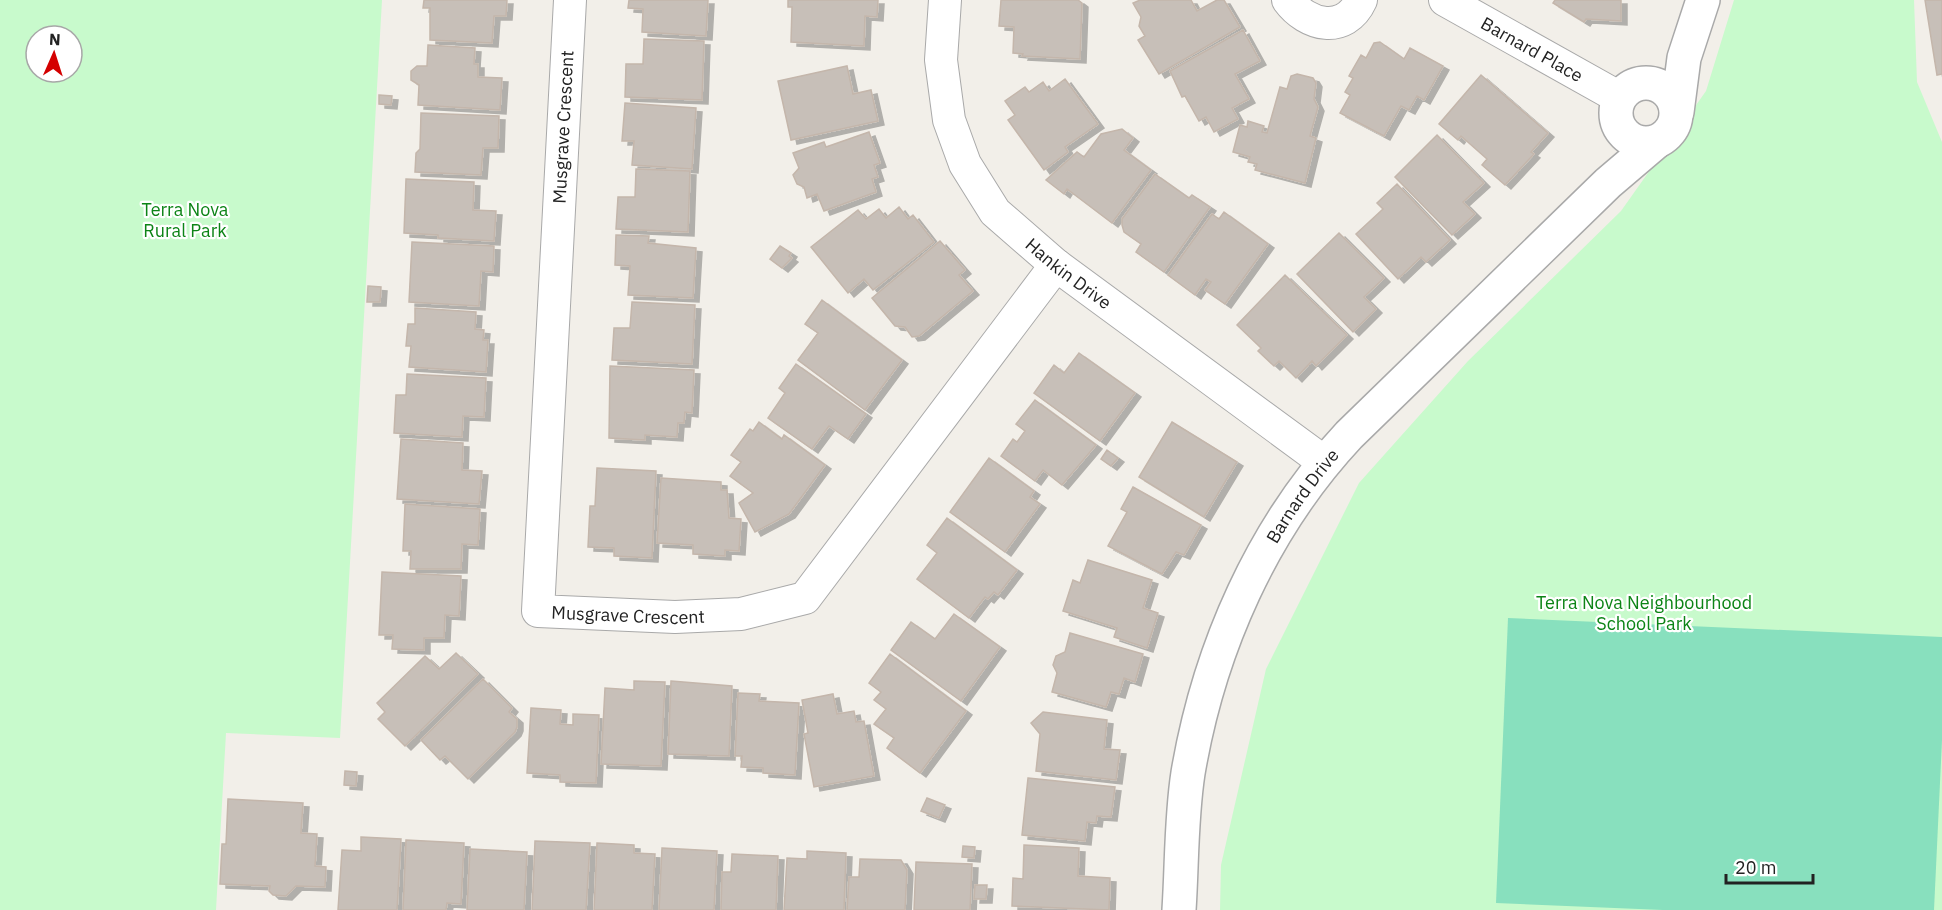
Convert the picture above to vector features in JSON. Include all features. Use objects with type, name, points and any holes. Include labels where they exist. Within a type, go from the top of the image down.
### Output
[{"type":"street","name":"Musgrave Crescent","points":[[570,0],[538,611],[675,617],[741,614],[805,598],[1056,265]]},
{"type":"street","name":"Hankin Drive","points":[[945,0],[941,60],[949,120],[965,164],[995,212],[1056,265],[1324,462]]},
{"type":"street","points":[[1288,0],[1300,14],[1317,23],[1333,23],[1343,18],[1358,7],[1361,0]]},
{"type":"street","name":"Barnard Place","points":[[1444,0],[1626,101]]},
{"type":"street","points":[[1626,101],[1627,137],[1645,144],[1655,143],[1671,131],[1677,112],[1684,58],[1703,0]]},
{"type":"street","points":[[1608,183],[1626,101],[1684,58]]},
{"type":"street","points":[[1626,101],[1662,87],[1670,94],[1677,112]]},
{"type":"street","name":"Barnard Drive","points":[[1179,910],[1188,776],[1206,687],[1236,609],[1260,560],[1324,462],[1408,375],[1573,220],[1608,183],[1655,143]]},
{"type":"green space","name":"Terra Nova Rural Park","points":[[0,0],[382,0],[340,738],[226,733],[216,910],[0,910]]},
{"type":"green space","name":"Terra Nova Neighbourhood School Park","points":[[1734,0],[1914,0],[1917,82],[1942,142],[1942,910],[1220,910],[1221,865],[1266,669],[1359,483],[1468,361],[1621,211],[1706,91]]},
{"type":"green space","points":[[1508,618],[1942,637],[1942,740],[1934,910],[1663,910],[1496,903]]},
{"type":"building","points":[[424,0],[507,0],[506,16],[494,16],[492,43],[430,40],[430,8],[423,8]]},
{"type":"building","points":[[629,0],[708,0],[706,36],[642,32],[643,9],[628,8]]},
{"type":"building","points":[[788,0],[878,0],[877,17],[865,16],[864,46],[791,42],[792,7],[788,7]]},
{"type":"building","points":[[1001,0],[1078,0],[1082,3],[1080,59],[1022,56],[1023,54],[1013,53],[1014,27],[999,26]]},
{"type":"building","points":[[1140,0],[1191,0],[1197,11],[1217,0],[1224,0],[1240,27],[1159,74],[1138,40],[1145,36],[1139,26],[1141,17],[1133,3]]},
{"type":"building","points":[[1555,0],[1621,0],[1621,21],[1586,19],[1584,22],[1553,3]]},
{"type":"building","points":[[1925,0],[1942,0],[1942,74],[1937,75]]},
{"type":"building","points":[[1243,30],[1260,61],[1235,74],[1249,99],[1232,108],[1238,119],[1214,132],[1206,117],[1199,121],[1185,96],[1182,97],[1170,71]]},
{"type":"building","points":[[644,39],[704,41],[702,100],[625,97],[626,64],[643,64]]},
{"type":"building","points":[[1380,42],[1404,59],[1410,48],[1443,66],[1424,100],[1417,96],[1409,110],[1401,106],[1384,136],[1340,113],[1350,95],[1345,92],[1353,78],[1349,76],[1361,55],[1366,58],[1374,43]]},
{"type":"building","points":[[428,45],[475,48],[474,64],[478,64],[478,77],[502,78],[500,110],[418,105],[419,85],[411,80],[411,71],[417,66],[427,66]]},
{"type":"building","points":[[847,66],[853,94],[871,90],[878,121],[791,140],[778,81]]},
{"type":"building","points":[[1297,74],[1313,78],[1316,83],[1314,99],[1318,107],[1310,136],[1316,138],[1305,183],[1255,170],[1257,164],[1248,162],[1250,157],[1233,152],[1240,125],[1247,127],[1248,121],[1264,126],[1262,132],[1267,133],[1280,87],[1287,89],[1291,76]]},
{"type":"building","points":[[1481,75],[1548,133],[1531,152],[1534,154],[1505,185],[1482,165],[1487,159],[1461,136],[1458,140],[1439,124]]},
{"type":"building","points":[[1065,79],[1098,124],[1065,147],[1068,152],[1044,170],[1008,120],[1015,115],[1005,101],[1025,87],[1029,92],[1043,82],[1049,91]]},
{"type":"building","points":[[379,95],[392,96],[391,105],[379,104]]},
{"type":"building","points":[[625,103],[696,108],[692,169],[632,165],[634,141],[622,141]]},
{"type":"building","points":[[421,113],[499,116],[498,148],[483,148],[481,175],[415,172],[416,153],[420,149]]},
{"type":"building","points":[[1122,129],[1133,138],[1124,150],[1151,170],[1112,223],[1067,189],[1064,194],[1046,180],[1077,152],[1084,157],[1101,134]]},
{"type":"building","points":[[869,132],[880,163],[874,165],[878,177],[872,179],[876,192],[824,211],[817,194],[807,198],[804,187],[797,184],[793,175],[799,168],[793,153],[824,142],[826,147]]},
{"type":"building","points":[[1437,135],[1484,183],[1463,202],[1475,214],[1452,235],[1395,177]]},
{"type":"building","points":[[636,169],[690,171],[688,232],[616,229],[618,197],[635,197]]},
{"type":"building","points":[[1155,174],[1189,198],[1192,195],[1210,207],[1164,272],[1136,252],[1141,244],[1124,232],[1122,225],[1122,219]]},
{"type":"building","points":[[406,179],[474,182],[473,210],[496,211],[494,241],[438,238],[438,235],[404,233]]},
{"type":"building","points":[[1397,184],[1450,240],[1426,262],[1421,257],[1398,279],[1356,234],[1383,209],[1377,203]]},
{"type":"building","points":[[899,207],[908,219],[913,215],[934,242],[873,290],[864,279],[848,293],[811,247],[858,210],[866,219],[879,209],[886,218]]},
{"type":"building","points":[[1224,212],[1268,244],[1225,304],[1205,290],[1211,282],[1206,279],[1195,295],[1168,275],[1212,214],[1219,219]]},
{"type":"building","points":[[1339,233],[1384,278],[1364,297],[1376,309],[1353,332],[1297,274]]},
{"type":"building","points":[[616,235],[649,236],[648,243],[696,248],[693,298],[628,295],[630,266],[615,265]]},
{"type":"building","points":[[940,241],[965,270],[959,275],[973,291],[919,336],[912,337],[905,327],[895,326],[872,298]]},
{"type":"building","points":[[412,242],[494,246],[493,272],[481,271],[479,306],[409,302]]},
{"type":"building","points":[[780,246],[791,253],[789,256],[792,258],[782,268],[770,259]]},
{"type":"building","points":[[1285,275],[1347,335],[1316,366],[1312,361],[1296,378],[1279,361],[1274,366],[1258,351],[1261,348],[1237,325]]},
{"type":"building","points":[[368,286],[381,287],[380,302],[367,302]]},
{"type":"building","points":[[822,300],[902,360],[865,410],[798,360],[818,333],[805,324]]},
{"type":"building","points":[[632,302],[695,305],[692,364],[612,360],[614,328],[630,328]]},
{"type":"building","points":[[415,308],[476,312],[475,329],[484,330],[483,340],[488,340],[486,372],[409,367],[411,346],[406,346],[408,324],[415,324]]},
{"type":"building","points":[[1079,353],[1135,393],[1100,441],[1034,393],[1054,365],[1064,373]]},
{"type":"building","points":[[796,364],[866,414],[848,439],[829,426],[812,449],[768,418],[785,393],[779,388]]},
{"type":"building","points":[[610,366],[694,370],[692,413],[685,412],[684,423],[678,423],[677,437],[645,435],[645,440],[609,438]]},
{"type":"building","points":[[407,374],[486,378],[484,417],[463,416],[462,437],[394,433],[396,395],[406,395]]},
{"type":"building","points":[[1035,400],[1096,445],[1062,485],[1043,470],[1035,481],[1001,456],[1013,439],[1017,442],[1025,431],[1016,424]]},
{"type":"building","points":[[759,422],[782,439],[784,435],[825,465],[789,514],[755,532],[739,503],[753,493],[730,476],[741,462],[731,455],[750,429],[753,431]]},
{"type":"building","points":[[1172,422],[1237,462],[1204,517],[1139,477]]},
{"type":"building","points":[[401,439],[463,443],[462,470],[482,471],[479,504],[397,499]]},
{"type":"building","points":[[1107,450],[1118,458],[1111,466],[1101,459]]},
{"type":"building","points":[[989,458],[1034,491],[1030,497],[1040,504],[1005,552],[950,512]]},
{"type":"building","points":[[597,468],[656,471],[652,558],[614,556],[614,548],[588,547],[590,506],[595,506]]},
{"type":"building","points":[[661,478],[721,482],[721,490],[727,490],[729,518],[741,519],[739,551],[725,550],[725,556],[693,554],[693,545],[657,543]]},
{"type":"building","points":[[1133,487],[1201,525],[1184,555],[1176,552],[1162,574],[1108,546],[1127,512],[1121,509]]},
{"type":"building","points":[[405,504],[480,509],[478,545],[462,544],[461,569],[410,569],[411,551],[403,551]]},
{"type":"building","points":[[947,518],[1017,570],[998,595],[994,592],[988,599],[985,597],[969,618],[917,579],[937,553],[927,545]]},
{"type":"building","points":[[1088,560],[1152,580],[1143,608],[1158,613],[1147,648],[1114,637],[1117,628],[1063,611],[1073,580],[1080,583]]},
{"type":"building","points":[[382,572],[461,576],[459,616],[445,615],[444,638],[424,638],[424,650],[392,649],[393,635],[379,635]]},
{"type":"building","points":[[954,614],[1000,647],[961,701],[891,650],[911,622],[935,639]]},
{"type":"building","points":[[1070,633],[1143,654],[1135,682],[1124,678],[1119,694],[1111,692],[1106,707],[1052,692],[1057,673],[1053,665],[1056,656],[1065,652]]},
{"type":"building","points":[[456,653],[478,674],[405,746],[378,719],[385,712],[377,703],[425,656],[439,669]]},
{"type":"building","points":[[890,654],[966,711],[920,773],[887,748],[894,738],[874,724],[886,709],[874,700],[881,692],[869,683]]},
{"type":"building","points":[[483,679],[512,708],[509,712],[517,719],[517,727],[515,732],[468,779],[445,756],[440,760],[421,740]]},
{"type":"building","points":[[634,681],[665,682],[661,766],[601,764],[605,688],[634,690]]},
{"type":"building","points":[[671,681],[732,686],[729,756],[668,754]]},
{"type":"building","points":[[738,693],[760,694],[759,701],[799,703],[795,775],[763,773],[763,768],[741,767],[742,756],[735,756]]},
{"type":"building","points":[[833,694],[837,714],[854,711],[856,722],[864,721],[874,776],[814,787],[804,734],[808,733],[802,700]]},
{"type":"building","points":[[531,708],[561,710],[560,724],[573,725],[573,714],[599,715],[596,783],[560,782],[560,775],[527,773]]},
{"type":"building","points":[[1043,712],[1107,720],[1104,749],[1120,750],[1116,780],[1036,771],[1040,734],[1031,723]]},
{"type":"building","points":[[345,771],[357,772],[356,786],[344,785]]},
{"type":"building","points":[[1028,778],[1115,787],[1111,817],[1097,816],[1096,823],[1087,822],[1085,841],[1022,835]]},
{"type":"building","points":[[927,798],[945,805],[939,818],[921,811]]},
{"type":"building","points":[[228,799],[303,803],[301,833],[317,834],[315,866],[326,867],[325,887],[296,886],[286,896],[273,895],[269,891],[270,886],[220,884],[222,844],[226,844]]},
{"type":"building","points":[[361,837],[401,839],[397,910],[338,910],[342,850],[361,851]]},
{"type":"building","points":[[406,840],[464,843],[461,904],[447,903],[446,910],[403,910]]},
{"type":"building","points":[[535,841],[590,843],[586,910],[532,910]]},
{"type":"building","points":[[597,843],[634,845],[634,853],[655,854],[652,910],[594,910]]},
{"type":"building","points":[[1024,845],[1079,848],[1078,876],[1110,878],[1109,910],[1012,906],[1013,878],[1023,879]]},
{"type":"building","points":[[963,846],[975,847],[974,858],[962,857]]},
{"type":"building","points":[[662,848],[717,851],[714,910],[659,910]]},
{"type":"building","points":[[470,849],[527,852],[524,910],[467,910]]},
{"type":"building","points":[[807,851],[846,853],[844,910],[784,910],[787,858],[807,859]]},
{"type":"building","points":[[732,854],[778,856],[776,910],[721,910],[722,872],[731,872]]},
{"type":"building","points":[[860,859],[901,860],[907,870],[905,910],[847,910],[849,877],[859,877]]},
{"type":"building","points":[[916,862],[972,864],[970,910],[914,910]]},
{"type":"building","points":[[975,885],[987,885],[986,899],[974,899]]}]
